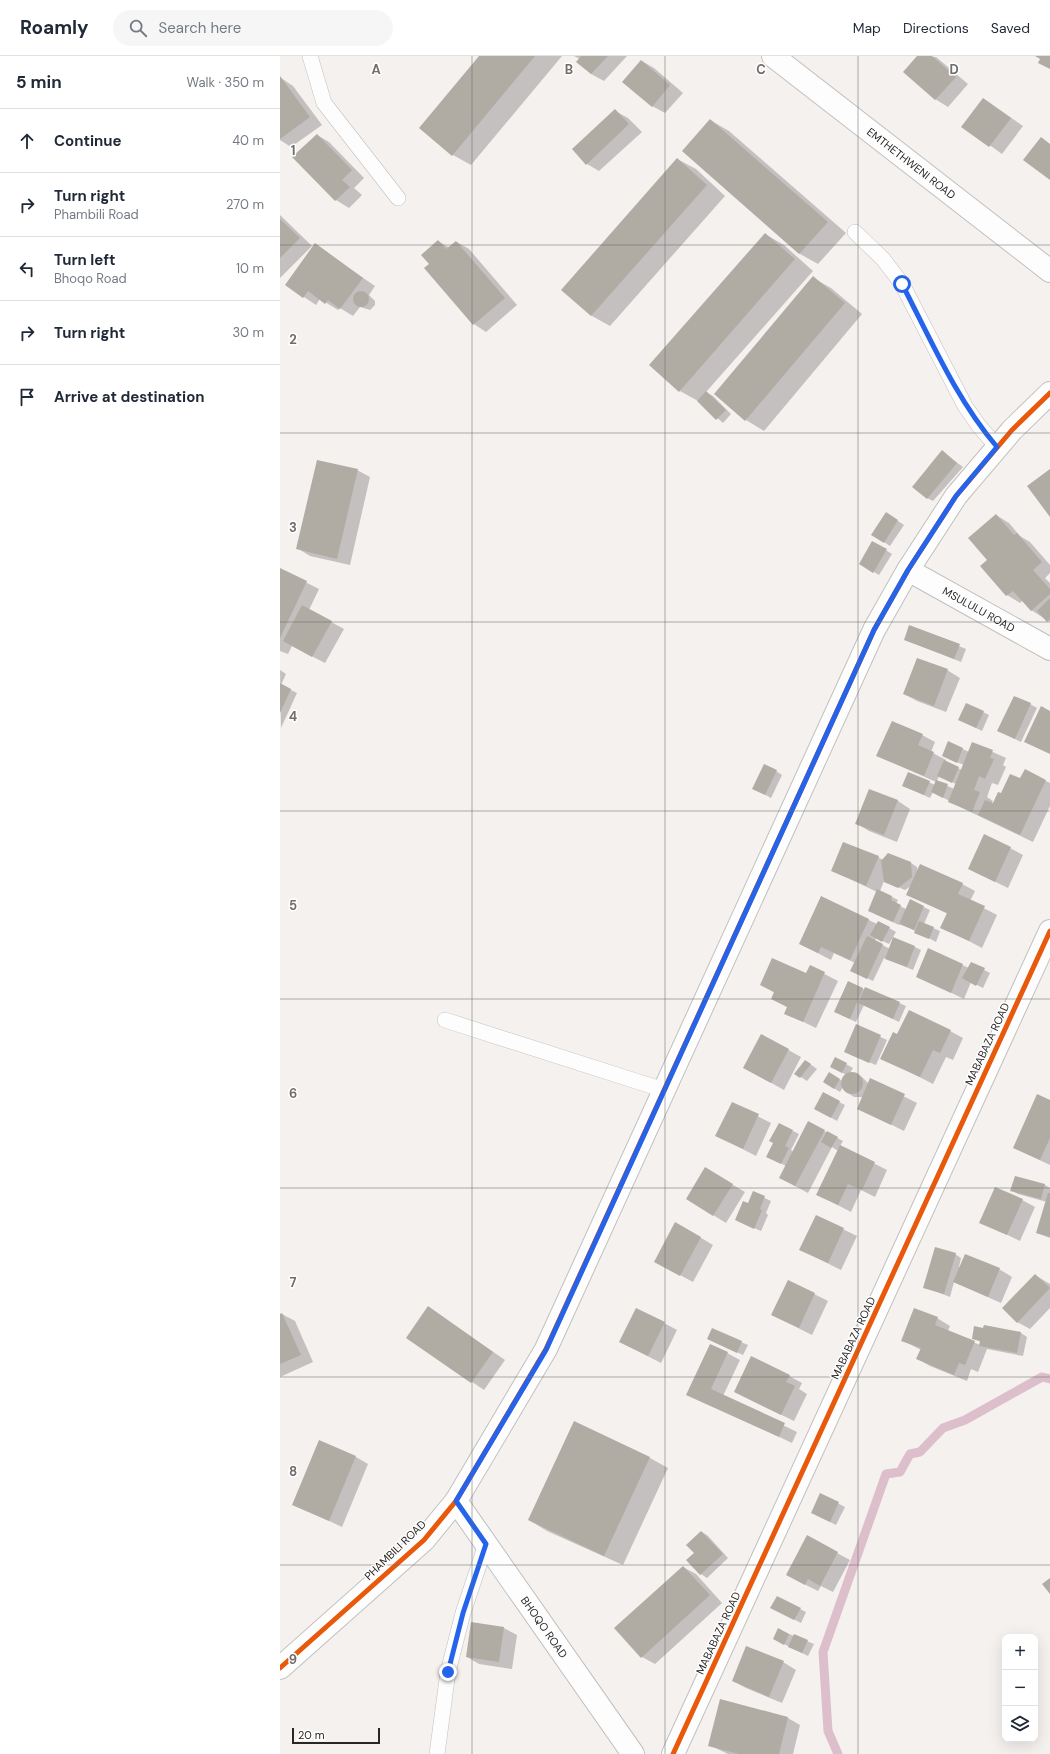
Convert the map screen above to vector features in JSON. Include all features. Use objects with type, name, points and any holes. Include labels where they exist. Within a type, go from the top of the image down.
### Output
[{"type":"street","name":"EMTHETHWENI ROAD","points":[[773,56],[1050,270]]},
{"type":"street","name":"PHAMBILI ROAD","points":[[280,1668],[424,1540],[456,1501],[546,1350],[874,630],[908,570],[956,496],[1012,430],[1050,394]]},
{"type":"street","name":"MSULULU ROAD","points":[[908,570],[1050,649]]},
{"type":"street","name":"MABABAZA ROAD","points":[[673,1754],[1050,931]]},
{"type":"street","name":"BHOQO ROAD","points":[[456,1501],[632,1754]]},
{"type":"lane","points":[[310,56],[324,103],[398,198]]},
{"type":"lane","points":[[855,232],[883,259],[902,284],[965,406],[979,426],[997,447]]},
{"type":"lane","points":[[446,1020],[664,1090]]},
{"type":"lane","points":[[437,1754],[448,1672],[463,1613],[486,1544]]},
{"type":"building","points":[[479,56],[535,56],[452,156],[419,128]]},
{"type":"building","points":[[581,56],[608,56],[591,74],[576,62]]},
{"type":"building","points":[[917,56],[932,56],[956,77],[935,100],[903,72]]},
{"type":"building","points":[[1035,56],[1050,56],[1050,69],[1038,63],[1040,59]]},
{"type":"building","points":[[641,60],[670,85],[652,107],[622,82]]},
{"type":"building","points":[[280,76],[310,117],[280,139]]},
{"type":"building","points":[[983,98],[1011,118],[989,147],[961,127]]},
{"type":"building","points":[[615,109],[629,124],[586,165],[572,149]]},
{"type":"building","points":[[710,119],[828,222],[799,254],[682,151]]},
{"type":"building","points":[[317,134],[352,170],[342,180],[350,187],[335,201],[292,157]]},
{"type":"building","points":[[1041,137],[1050,144],[1050,180],[1023,160]]},
{"type":"building","points":[[677,158],[707,185],[591,316],[561,290]]},
{"type":"building","points":[[280,219],[300,238],[280,258]]},
{"type":"building","points":[[765,233],[795,259],[679,392],[649,365]]},
{"type":"building","points":[[438,240],[446,249],[456,241],[505,298],[473,325],[424,268],[429,264],[421,255]]},
{"type":"building","points":[[315,243],[363,278],[340,309],[328,300],[325,304],[308,291],[303,298],[285,285]]},
{"type":"building","points":[[813,276],[845,303],[745,421],[714,394]]},
{"type":"building","points":[[358,291],[364,291],[369,296],[367,305],[364,307],[358,307],[353,302],[353,296]]},
{"type":"building","points":[[706,391],[726,410],[716,420],[697,401]]},
{"type":"building","points":[[942,450],[957,463],[927,499],[912,487]]},
{"type":"building","points":[[317,460],[358,469],[337,559],[296,549]]},
{"type":"building","points":[[1050,469],[1050,517],[1027,486]]},
{"type":"building","points":[[886,512],[898,520],[884,543],[871,535]]},
{"type":"building","points":[[996,514],[1014,535],[1017,533],[1042,562],[1033,570],[1050,589],[1050,594],[1031,611],[1013,591],[1006,596],[980,566],[987,560],[968,538]]},
{"type":"building","points":[[872,541],[887,549],[873,573],[859,564]]},
{"type":"building","points":[[280,568],[307,581],[280,638]]},
{"type":"building","points":[[1050,598],[1050,619],[1047,622],[1037,611]]},
{"type":"building","points":[[302,605],[332,621],[312,657],[283,641]]},
{"type":"building","points":[[909,625],[960,644],[954,659],[904,640]]},
{"type":"building","points":[[917,658],[948,669],[934,706],[903,694]]},
{"type":"building","points":[[280,683],[291,689],[280,713]]},
{"type":"building","points":[[1014,696],[1031,703],[1015,739],[997,731]]},
{"type":"building","points":[[966,703],[984,711],[976,728],[958,720]]},
{"type":"building","points":[[1041,706],[1050,711],[1050,754],[1024,742]]},
{"type":"building","points":[[892,721],[923,734],[918,745],[934,752],[924,776],[876,756]]},
{"type":"building","points":[[948,741],[963,748],[957,763],[942,756]]},
{"type":"building","points":[[972,742],[993,750],[990,758],[994,759],[985,779],[979,776],[974,790],[980,792],[972,812],[948,802]]},
{"type":"building","points":[[944,760],[959,767],[952,783],[937,776]]},
{"type":"building","points":[[764,764],[777,770],[765,795],[752,789]]},
{"type":"building","points":[[1025,769],[1046,780],[1020,835],[978,815],[985,800],[993,803],[998,792],[1001,793],[1010,774],[1020,778]]},
{"type":"building","points":[[908,772],[930,781],[924,795],[902,786]]},
{"type":"building","points":[[936,780],[948,784],[943,798],[931,792]]},
{"type":"building","points":[[869,789],[898,800],[884,835],[855,824]]},
{"type":"building","points":[[984,834],[1011,847],[995,882],[968,869]]},
{"type":"building","points":[[843,842],[879,856],[866,886],[831,871]]},
{"type":"building","points":[[888,853],[911,862],[912,877],[898,888],[884,882],[881,861]]},
{"type":"building","points":[[920,864],[963,883],[958,894],[985,906],[969,941],[940,928],[947,913],[906,895]]},
{"type":"building","points":[[877,889],[892,896],[891,900],[901,905],[893,922],[868,911]]},
{"type":"building","points":[[821,896],[869,919],[850,960],[821,947],[818,953],[799,944]]},
{"type":"building","points":[[910,899],[924,906],[914,930],[899,924]]},
{"type":"building","points":[[878,921],[890,927],[882,942],[870,935]]},
{"type":"building","points":[[919,921],[934,927],[929,939],[914,933]]},
{"type":"building","points":[[867,936],[883,944],[867,979],[850,971]]},
{"type":"building","points":[[893,937],[915,946],[907,967],[885,959]]},
{"type":"building","points":[[928,948],[963,964],[951,993],[916,977]]},
{"type":"building","points":[[772,958],[806,973],[810,965],[825,972],[803,1022],[784,1014],[787,1007],[771,999],[774,992],[760,985]]},
{"type":"building","points":[[971,962],[985,968],[976,986],[962,978]]},
{"type":"building","points":[[848,981],[863,988],[850,1019],[834,1012]]},
{"type":"building","points":[[865,987],[900,1002],[893,1019],[858,1003]]},
{"type":"building","points":[[909,1010],[951,1030],[940,1053],[933,1050],[920,1077],[880,1059],[893,1032],[897,1034]]},
{"type":"building","points":[[856,1024],[881,1035],[869,1063],[844,1052]]},
{"type":"building","points":[[761,1034],[789,1049],[771,1083],[743,1068]]},
{"type":"building","points":[[835,1057],[847,1063],[842,1073],[830,1067]]},
{"type":"building","points":[[805,1060],[811,1064],[800,1078],[794,1074]]},
{"type":"building","points":[[829,1072],[840,1079],[834,1089],[823,1082]]},
{"type":"building","points":[[848,1072],[856,1072],[863,1079],[863,1087],[856,1094],[848,1094],[841,1087],[841,1079]]},
{"type":"building","points":[[870,1078],[905,1094],[891,1125],[857,1109]]},
{"type":"building","points":[[823,1092],[840,1101],[831,1118],[814,1109]]},
{"type":"building","points":[[1037,1094],[1050,1100],[1050,1138],[1040,1160],[1013,1148]]},
{"type":"building","points":[[732,1102],[759,1114],[743,1149],[715,1136]]},
{"type":"building","points":[[808,1121],[825,1130],[795,1186],[779,1178]]},
{"type":"building","points":[[779,1123],[793,1130],[785,1146],[789,1148],[781,1164],[766,1157],[773,1143],[769,1141]]},
{"type":"building","points":[[827,1131],[838,1137],[831,1148],[821,1142]]},
{"type":"building","points":[[840,1145],[875,1162],[862,1190],[848,1184],[838,1205],[816,1195]]},
{"type":"building","points":[[705,1167],[733,1184],[713,1216],[686,1199]]},
{"type":"building","points":[[1015,1176],[1045,1184],[1041,1199],[1010,1191]]},
{"type":"building","points":[[995,1187],[1023,1199],[1007,1235],[979,1223]]},
{"type":"building","points":[[753,1191],[765,1196],[760,1209],[762,1210],[754,1229],[735,1220],[743,1201],[748,1203]]},
{"type":"building","points":[[1048,1193],[1050,1193],[1050,1237],[1036,1233]]},
{"type":"building","points":[[816,1215],[844,1228],[828,1263],[799,1250]]},
{"type":"building","points":[[675,1222],[701,1237],[680,1276],[654,1262]]},
{"type":"building","points":[[935,1247],[956,1253],[944,1294],[923,1288]]},
{"type":"building","points":[[965,1254],[1000,1268],[988,1297],[953,1282]]},
{"type":"building","points":[[1035,1274],[1050,1288],[1017,1323],[1002,1308]]},
{"type":"building","points":[[788,1280],[815,1293],[799,1328],[771,1315]]},
{"type":"building","points":[[428,1306],[493,1352],[471,1383],[406,1338]]},
{"type":"building","points":[[636,1308],[665,1322],[648,1356],[619,1342]]},
{"type":"building","points":[[914,1308],[938,1317],[935,1325],[975,1341],[965,1365],[959,1363],[954,1375],[916,1359],[921,1348],[901,1341]]},
{"type":"building","points":[[282,1313],[301,1355],[280,1364],[280,1314]]},
{"type":"building","points":[[984,1325],[1021,1332],[1017,1353],[979,1346],[980,1341],[972,1339],[974,1326],[983,1328]]},
{"type":"building","points":[[712,1328],[742,1341],[737,1353],[707,1339]]},
{"type":"building","points":[[710,1344],[728,1352],[711,1389],[785,1423],[779,1437],[686,1395]]},
{"type":"building","points":[[751,1356],[790,1375],[786,1382],[795,1386],[781,1415],[734,1392]]},
{"type":"building","points":[[574,1421],[650,1457],[604,1556],[528,1520]]},
{"type":"building","points":[[319,1440],[356,1456],[329,1521],[292,1505]]},
{"type":"building","points":[[820,1493],[839,1502],[830,1522],[811,1513]]},
{"type":"building","points":[[701,1531],[723,1554],[700,1575],[686,1560],[694,1553],[686,1545]]},
{"type":"building","points":[[807,1535],[838,1552],[820,1586],[808,1579],[805,1585],[786,1575]]},
{"type":"building","points":[[683,1566],[710,1595],[641,1658],[614,1628]]},
{"type":"building","points":[[1050,1578],[1050,1594],[1042,1584]]},
{"type":"building","points":[[777,1596],[801,1608],[794,1620],[770,1608]]},
{"type":"building","points":[[471,1622],[504,1627],[499,1662],[466,1657]]},
{"type":"building","points":[[778,1628],[789,1634],[784,1645],[773,1639]]},
{"type":"building","points":[[794,1634],[808,1640],[802,1653],[788,1647]]},
{"type":"building","points":[[746,1646],[784,1661],[769,1697],[732,1681]]},
{"type":"building","points":[[720,1699],[788,1717],[779,1754],[739,1754],[708,1746]]},
{"type":"waterway","points":[[838,1754],[828,1731],[823,1652],[886,1474],[900,1472],[910,1454],[920,1452],[943,1428],[965,1420],[1042,1377],[1050,1379]]},
{"type":"cycle path","points":[[280,1668],[424,1540],[456,1501],[546,1349],[874,630],[908,570],[956,496],[1012,430],[1050,393]]},
{"type":"cycle path","points":[[673,1754],[1050,931]]},
{"type":"route","points":[[448,1672],[463,1613],[486,1544],[456,1501],[546,1350],[874,630],[908,570],[956,496],[997,447],[979,426],[965,406],[902,284]]}]
